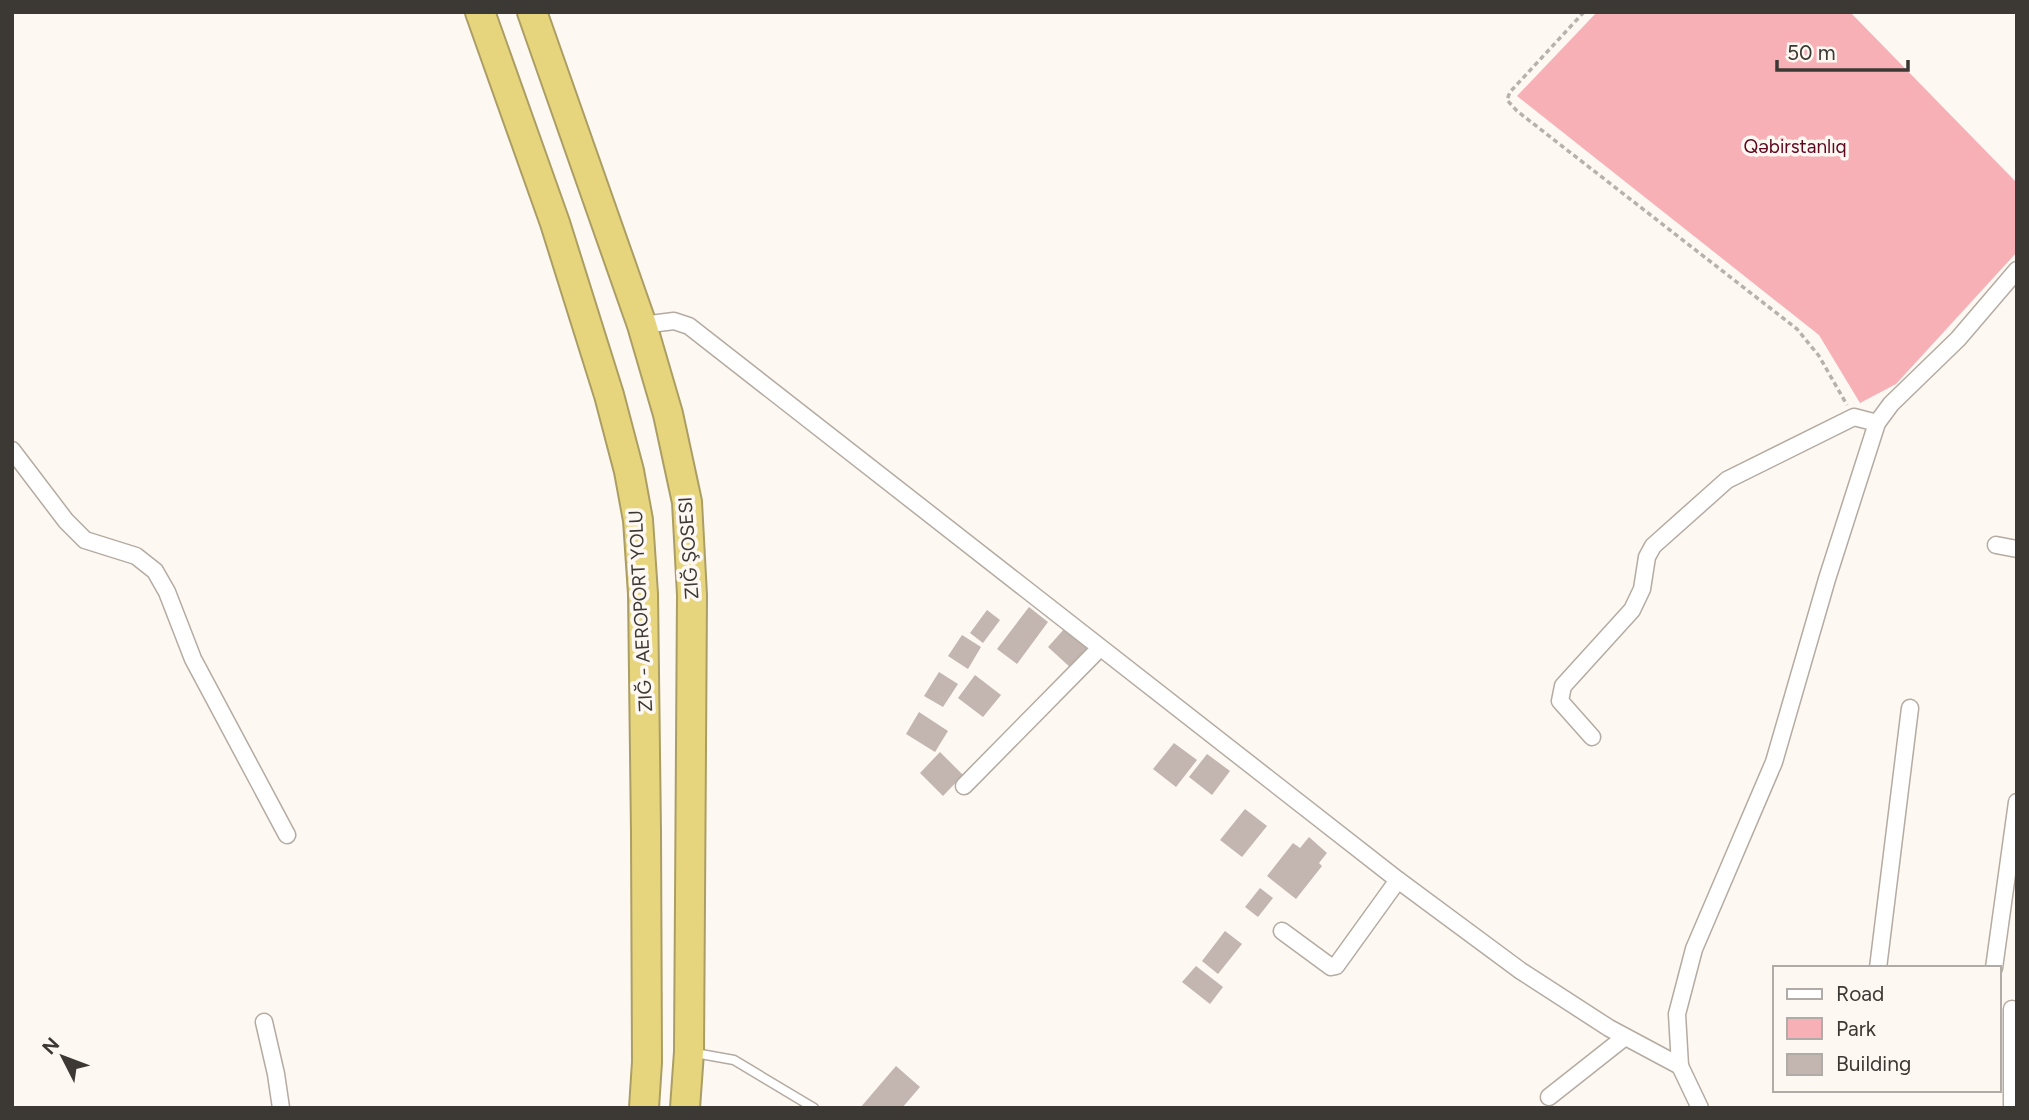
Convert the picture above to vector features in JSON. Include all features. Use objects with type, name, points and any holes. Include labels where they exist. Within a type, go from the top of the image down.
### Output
[{"type":"highway","points":[[480,12],[555,223],[610,395],[638,520],[643,594],[646,832],[647,1062],[644,1108]]},
{"type":"highway","points":[[532,12],[642,325],[668,414],[687,502],[692,595],[688,1052],[685,1108]]},
{"type":"street","points":[[1700,1108],[1680,1066],[1677,1014],[1694,949],[1774,762],[1827,579],[1877,423],[1891,404],[1958,339],[2017,270]]},
{"type":"street","points":[[642,325],[674,321],[689,326],[1398,880],[1521,971],[1625,1037],[1680,1066]]},
{"type":"street","points":[[1592,737],[1560,701],[1563,686],[1632,610],[1642,589],[1647,557],[1653,546],[1727,480],[1854,417],[1877,423]]},
{"type":"street","points":[[12,450],[66,522],[85,540],[136,556],[155,571],[167,592],[193,659],[287,835]]},
{"type":"street","points":[[1996,545],[2017,549]]},
{"type":"street","points":[[964,786],[1100,648]]},
{"type":"street","points":[[1878,966],[1910,708]]},
{"type":"street","points":[[1994,966],[2017,802]]},
{"type":"street","points":[[1282,931],[1331,968],[1336,966],[1398,880]]},
{"type":"street","points":[[2009,1009],[2012,1108]]},
{"type":"street","points":[[264,1023],[281,1108]]},
{"type":"street","points":[[1549,1097],[1625,1037]]},
{"type":"lane","points":[[688,1052],[734,1060],[814,1108]]},
{"type":"path","points":[[1584,12],[1510,92],[1507,100],[1517,111],[1797,329],[1819,356],[1854,417]]},
{"type":"green space","name":"Qəbirstanlıq","points":[[1597,12],[1850,12],[2017,183],[2017,252],[1896,384],[1860,403],[1819,335],[1517,96]]},
{"type":"building","points":[[1029,607],[1048,622],[1017,664],[997,649]]},
{"type":"building","points":[[987,610],[1000,620],[983,643],[970,633]]},
{"type":"building","points":[[1065,628],[1089,649],[1072,669],[1048,647]]},
{"type":"building","points":[[962,635],[981,647],[968,669],[948,656]]},
{"type":"building","points":[[939,672],[958,684],[943,707],[924,696]]},
{"type":"building","points":[[975,675],[1001,695],[983,717],[958,698]]},
{"type":"building","points":[[919,712],[948,731],[935,752],[906,734]]},
{"type":"building","points":[[1174,743],[1197,760],[1176,787],[1153,769]]},
{"type":"building","points":[[940,752],[963,775],[943,796],[920,773]]},
{"type":"building","points":[[1207,754],[1230,771],[1212,795],[1189,777]]},
{"type":"building","points":[[1245,809],[1267,826],[1242,857],[1220,840]]},
{"type":"building","points":[[1309,837],[1327,853],[1319,863],[1322,866],[1296,899],[1267,876],[1293,843],[1300,848]]},
{"type":"building","points":[[1260,888],[1273,898],[1258,917],[1245,907]]},
{"type":"building","points":[[1225,931],[1242,944],[1218,974],[1202,961]]},
{"type":"building","points":[[1196,966],[1223,987],[1210,1004],[1182,982]]},
{"type":"building","points":[[896,1066],[920,1087],[902,1108],[860,1108]]}]
